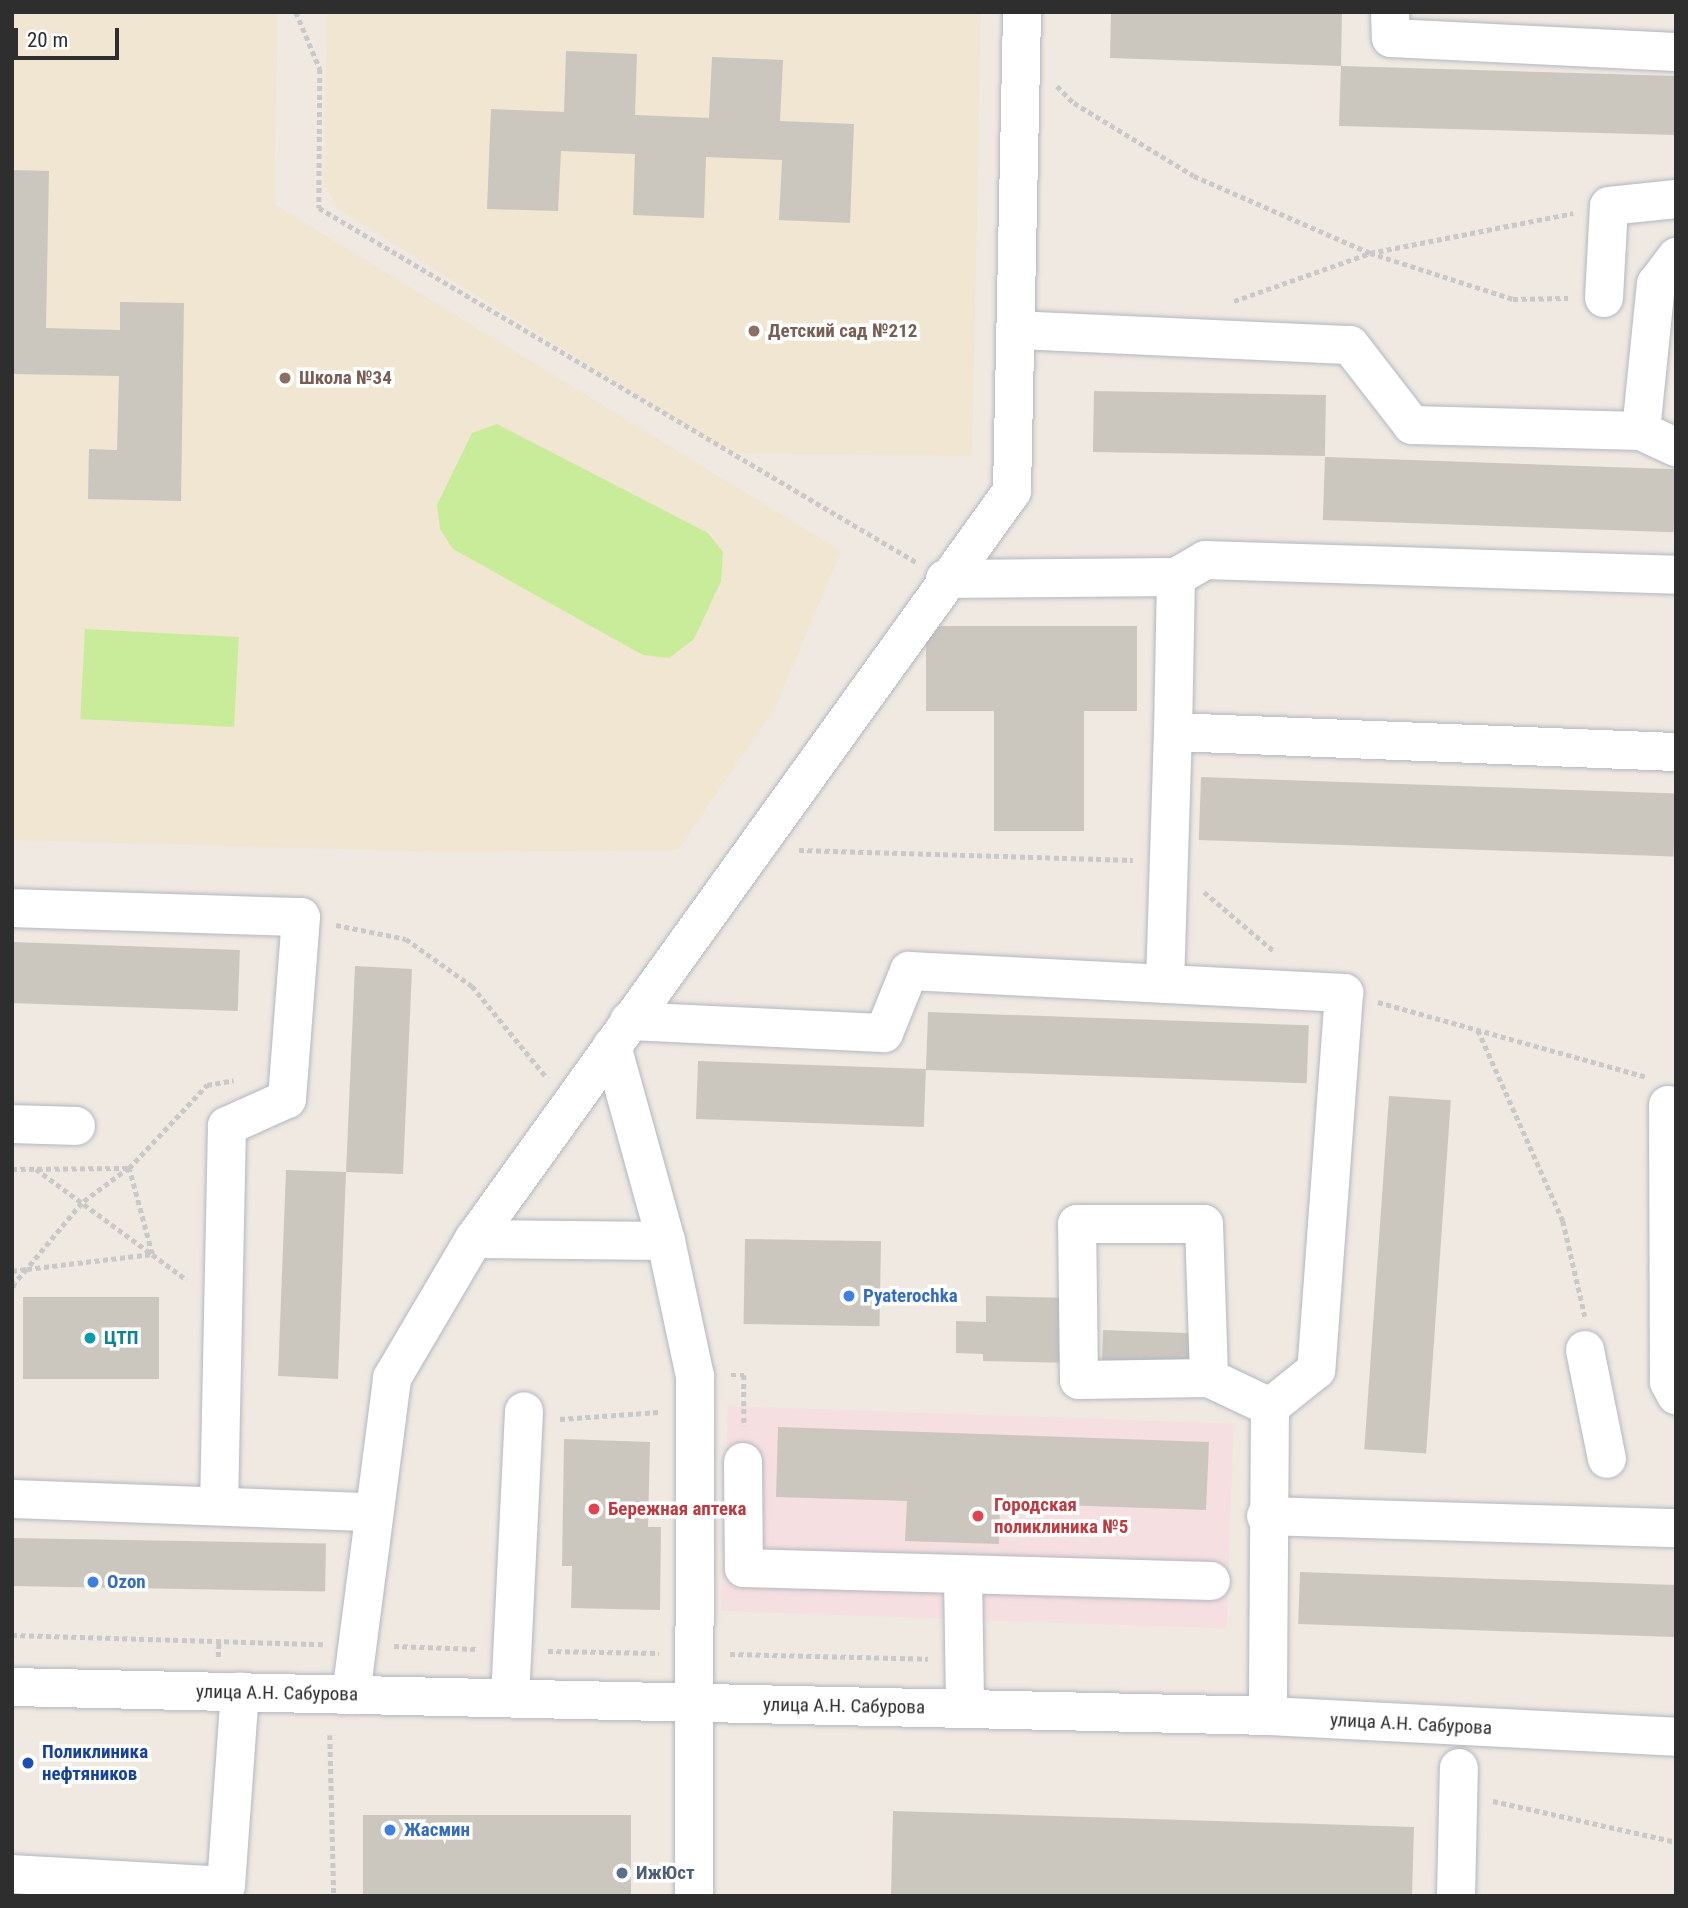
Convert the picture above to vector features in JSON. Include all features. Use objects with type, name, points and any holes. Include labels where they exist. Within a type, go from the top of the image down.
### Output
[{"type":"street","points":[[1390,12],[1391,38],[1676,52]]},
{"type":"street","points":[[351,1695],[392,1378],[474,1239],[945,579],[1012,491],[1022,30]]},
{"type":"street","points":[[1604,298],[1609,206],[1676,199]]},
{"type":"street","points":[[1642,431],[1656,284],[1676,257]]},
{"type":"street","points":[[1016,330],[1350,345],[1412,425],[1642,431],[1676,447]]},
{"type":"street","points":[[945,579],[1176,577],[1205,560],[1676,575]]},
{"type":"street","points":[[1165,984],[1176,577]]},
{"type":"street","points":[[1173,732],[1676,752]]},
{"type":"street","points":[[12,908],[301,918],[287,1099],[227,1126],[219,1506]]},
{"type":"street","points":[[620,1034],[884,1033],[909,971],[1332,992],[1317,1370],[1270,1407],[1266,1516],[1268,1717]]},
{"type":"street","points":[[620,1034],[695,1376],[692,1703],[694,1896]]},
{"type":"street","points":[[1665,1093],[1669,1382],[1676,1395]]},
{"type":"street","points":[[16,1141],[76,1126]]},
{"type":"street","points":[[1209,1378],[1204,1224],[1076,1224],[1079,1380],[1209,1378],[1270,1407]]},
{"type":"street","points":[[474,1239],[666,1241]]},
{"type":"street","points":[[1585,1350],[1607,1459]]},
{"type":"street","points":[[510,1698],[524,1416]]},
{"type":"street","points":[[743,1462],[744,1568],[1211,1581]]},
{"type":"street","points":[[12,1499],[373,1512]]},
{"type":"street","points":[[1266,1516],[1676,1528]]},
{"type":"street","points":[[964,1575],[965,1709]]},
{"type":"street","name":"улица А.Н. Сабурова","points":[[12,1687],[1268,1717],[1676,1737]]},
{"type":"street","points":[[12,1874],[226,1886],[240,1692]]},
{"type":"street","points":[[1456,1896],[1459,1780]]},
{"type":"path","points":[[296,12],[320,69],[319,208],[945,579]]},
{"type":"path","points":[[1022,30],[1074,103],[1194,176],[1370,253],[1513,299],[1604,298]]},
{"type":"path","points":[[1226,303],[1370,253],[1609,206]]},
{"type":"path","points":[[752,849],[1169,862],[1332,992],[1478,1030],[1665,1093]]},
{"type":"path","points":[[301,918],[406,939],[472,986],[570,1106]]},
{"type":"path","points":[[1478,1030],[1563,1221],[1585,1303],[1585,1350]]},
{"type":"path","points":[[12,1290],[82,1203],[129,1168],[207,1085],[289,1069]]},
{"type":"path","points":[[16,1141],[36,1169],[223,1307]]},
{"type":"path","points":[[12,1169],[129,1168]]},
{"type":"path","points":[[129,1168],[152,1254]]},
{"type":"path","points":[[12,1271],[152,1254]]},
{"type":"path","points":[[524,1416],[694,1410]]},
{"type":"path","points":[[330,1734],[334,1896]]},
{"type":"path","points":[[1459,1780],[1676,1842]]},
{"type":"shaded area","name":"Школа №34","points":[[12,12],[278,12],[274,204],[841,551],[776,706],[678,850],[445,852],[12,840]]},
{"type":"shaded area","name":"Детский сад №212","points":[[327,12],[981,12],[972,456],[730,453],[338,209],[324,184]]},
{"type":"shaded area","name":"Городская поликлиника №5","points":[[728,1406],[1234,1424],[1227,1629],[721,1611]]},
{"type":"green space","points":[[497,424],[708,533],[723,552],[721,581],[694,639],[669,658],[643,655],[453,549],[440,529],[437,505],[472,433]]},
{"type":"green space","points":[[85,629],[239,637],[234,727],[80,719]]},
{"type":"building","points":[[1111,12],[1342,12],[1341,66],[1110,58]]},
{"type":"building","points":[[566,51],[637,54],[635,115],[709,118],[712,57],[783,60],[780,121],[854,124],[850,223],[779,220],[782,160],[706,157],[704,218],[633,215],[635,154],[561,151],[558,211],[487,209],[491,109],[564,112]]},
{"type":"building","points":[[1341,66],[1676,76],[1676,135],[1339,126]]},
{"type":"building","points":[[12,170],[49,171],[46,328],[120,330],[120,302],[184,303],[181,501],[88,499],[89,449],[117,450],[119,376],[12,374]]},
{"type":"building","points":[[1094,391],[1326,395],[1325,456],[1093,452]]},
{"type":"building","points":[[1325,457],[1676,469],[1674,532],[1323,520]]},
{"type":"building","points":[[926,626],[1137,626],[1137,711],[1084,711],[1084,831],[994,831],[994,711],[926,711]]},
{"type":"building","points":[[1201,777],[1676,794],[1674,857],[1199,840]]},
{"type":"building","points":[[12,942],[240,950],[238,1011],[12,1003]]},
{"type":"building","points":[[355,966],[412,969],[403,1174],[346,1172]]},
{"type":"building","points":[[928,1012],[1309,1025],[1307,1083],[926,1070]]},
{"type":"building","points":[[698,1061],[926,1069],[924,1127],[696,1119]]},
{"type":"building","points":[[1389,1096],[1451,1100],[1426,1453],[1364,1449]]},
{"type":"building","points":[[286,1170],[346,1172],[338,1379],[278,1376]]},
{"type":"building","points":[[745,1239],[881,1241],[879,1326],[744,1324]]},
{"type":"building","points":[[986,1296],[1076,1298],[1074,1363],[983,1361],[983,1354],[956,1353],[956,1321],[986,1322]]},
{"type":"building","name":"ЦТП","points":[[23,1297],[159,1297],[159,1379],[23,1379]]},
{"type":"building","points":[[1103,1330],[1195,1333],[1194,1365],[1102,1362]]},
{"type":"building","points":[[778,1427],[1209,1442],[1206,1510],[1000,1503],[999,1544],[905,1541],[907,1501],[776,1497]]},
{"type":"building","points":[[564,1439],[650,1442],[648,1527],[661,1527],[660,1610],[571,1608],[572,1566],[562,1566]]},
{"type":"building","points":[[12,1538],[326,1543],[325,1591],[12,1586]]},
{"type":"building","points":[[1300,1572],[1676,1585],[1674,1637],[1298,1624]]},
{"type":"building","points":[[893,1811],[1414,1827],[1412,1896],[891,1896]]},
{"type":"building","points":[[363,1815],[631,1815],[631,1896],[363,1896]]},
{"type":"place","name":"Детский сад №212","points":[[754,331]]},
{"type":"place","name":"Школа №34","points":[[285,378]]},
{"type":"place","name":"Pyaterochka","points":[[849,1296]]},
{"type":"place","name":"ЦТП","points":[[90,1338]]},
{"type":"place","name":"Бережная аптека","points":[[594,1509]]},
{"type":"place","name":"Городская поликлиника №5","points":[[978,1516]]},
{"type":"place","name":"Ozon","points":[[93,1582]]},
{"type":"place","name":"Поликлиника нефтяников","points":[[28,1763]]},
{"type":"place","name":"Жасмин","points":[[390,1830]]},
{"type":"place","name":"ИжЮст","points":[[622,1873]]}]
